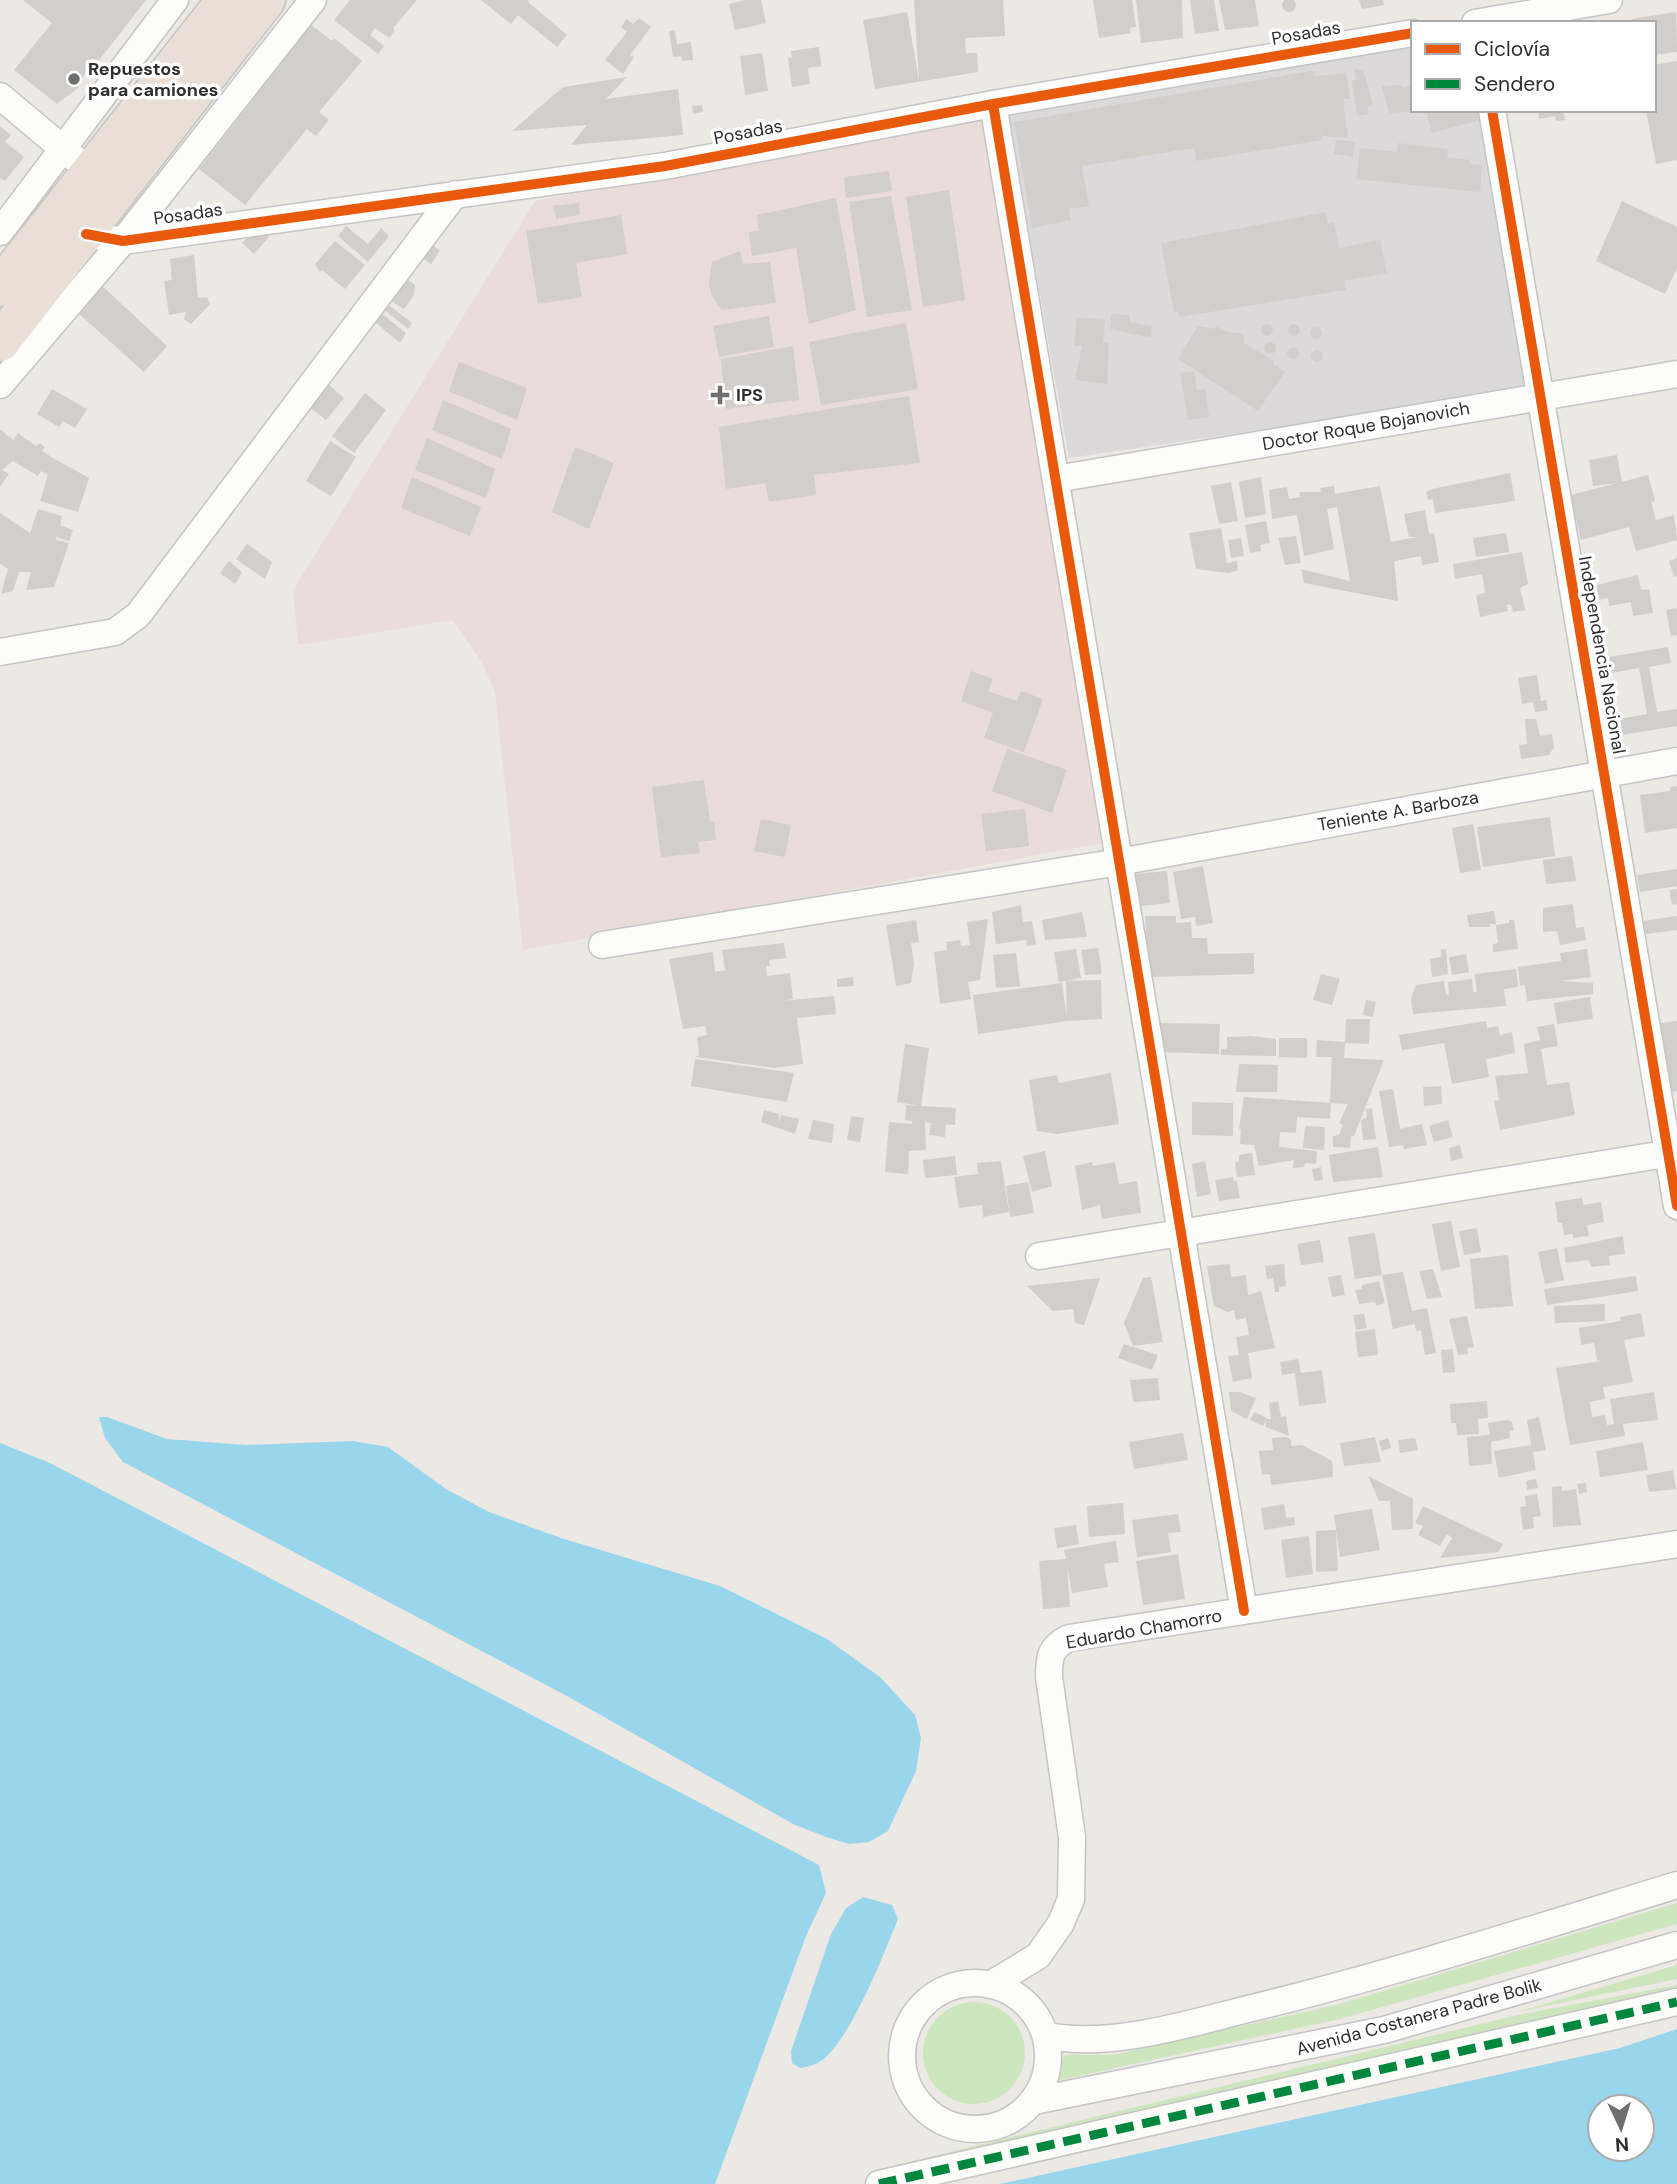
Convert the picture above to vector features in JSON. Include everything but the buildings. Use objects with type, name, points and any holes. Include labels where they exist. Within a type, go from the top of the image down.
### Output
[{"type":"highway","points":[[0,287],[76,160],[226,0]]},
{"type":"highway","points":[[2,369],[105,237],[266,0]]},
{"type":"street","points":[[0,232],[76,160],[175,0]]},
{"type":"street","points":[[105,237],[313,0]]},
{"type":"street","points":[[1474,0],[1477,21]]},
{"type":"street","points":[[1488,21],[1609,0]]},
{"type":"street","name":"Posadas","points":[[105,237],[666,166],[993,103],[1411,33]]},
{"type":"street","points":[[0,96],[76,160]]},
{"type":"street","points":[[993,103],[1244,1611]]},
{"type":"street","name":"Independencia Nacional","points":[[1492,112],[1604,772],[1673,1153],[1677,1206]]},
{"type":"street","points":[[0,652],[116,632],[138,615],[455,194]]},
{"type":"street","name":"Doctor Roque Bojanovich","points":[[1056,480],[1677,374]]},
{"type":"street","name":"Teniente A. Barboza","points":[[602,945],[1119,862],[1604,772],[1677,761]]},
{"type":"street","points":[[1039,1256],[1673,1153]]},
{"type":"street","name":"Eduardo Chamorro","points":[[1029,2005],[1038,1956],[1061,1923],[1071,1899],[1072,1837],[1049,1677],[1051,1651],[1069,1638],[1677,1544]]},
{"type":"street","points":[[1047,2036],[1071,2041],[1122,2036],[1222,2015],[1400,1970],[1677,1885]]},
{"type":"street","name":"Avenida Costanera Padre Bolik","points":[[1034,2101],[1371,2033],[1677,1945]]},
{"type":"street","name":"Eduardo Chamorro","points":[[989,1985],[1038,1956]]},
{"type":"street","name":"Avenida Costanera Padre Bolik","points":[[979,1983],[1006,1989],[1029,2005],[1047,2036],[1049,2066],[1044,2084],[1034,2101],[1014,2119],[988,2129],[961,2129],[935,2118],[915,2100],[903,2075],[901,2048],[910,2022],[928,2000],[951,1986],[979,1983]]},
{"type":"street","points":[[879,2184],[1677,2001]]},
{"type":"shaded area","points":[[1411,46],[1411,112],[1483,112],[1526,391],[1069,458],[1008,115]]},
{"type":"shaded area","name":"IPS","points":[[982,120],[1102,843],[523,950],[495,693],[483,664],[453,620],[298,645],[293,590],[535,201]]},
{"type":"green space","points":[[1677,1903],[1677,1924],[1340,2019],[1056,2081],[1064,2055],[1113,2055],[1336,2005]]},
{"type":"green space","points":[[1677,1965],[1677,1979],[1517,2012]]},
{"type":"green space","points":[[1677,1985],[1677,1999],[883,2172],[896,2165],[1518,2015]]},
{"type":"green space","points":[[974,2002],[993,2006],[1010,2017],[1021,2034],[1025,2053],[1021,2072],[1010,2089],[993,2100],[974,2104],[955,2100],[938,2089],[927,2072],[923,2053],[927,2034],[938,2017],[955,2006]]},
{"type":"water","points":[[99,1417],[107,1417],[167,1439],[246,1445],[353,1441],[388,1447],[446,1489],[489,1512],[561,1538],[720,1586],[827,1639],[880,1677],[915,1715],[921,1738],[916,1771],[888,1831],[869,1842],[849,1844],[793,1824],[567,1696],[123,1462],[105,1438]]},
{"type":"water","points":[[0,1443],[50,1463],[819,1865],[826,1893],[806,1936],[715,2184],[0,2184]]},
{"type":"water","points":[[863,1897],[892,1905],[898,1919],[867,1992],[847,2030],[825,2058],[800,2068],[792,2063],[791,2051],[831,1934],[846,1908]]},
{"type":"water","points":[[1677,2029],[1677,2184],[1000,2184],[1620,2048]]},
{"type":"marked path","points":[[879,2184],[1677,2002]]},
{"type":"cycle path","points":[[86,234],[123,241],[665,166],[993,104],[1411,33]]},
{"type":"cycle path","points":[[993,104],[1244,1611]]},
{"type":"cycle path","points":[[1492,112],[1677,1206]]},
{"type":"place","name":"Repuestos para camiones","points":[[74,79]]},
{"type":"place","name":"IPS","points":[[720,395]]}]
